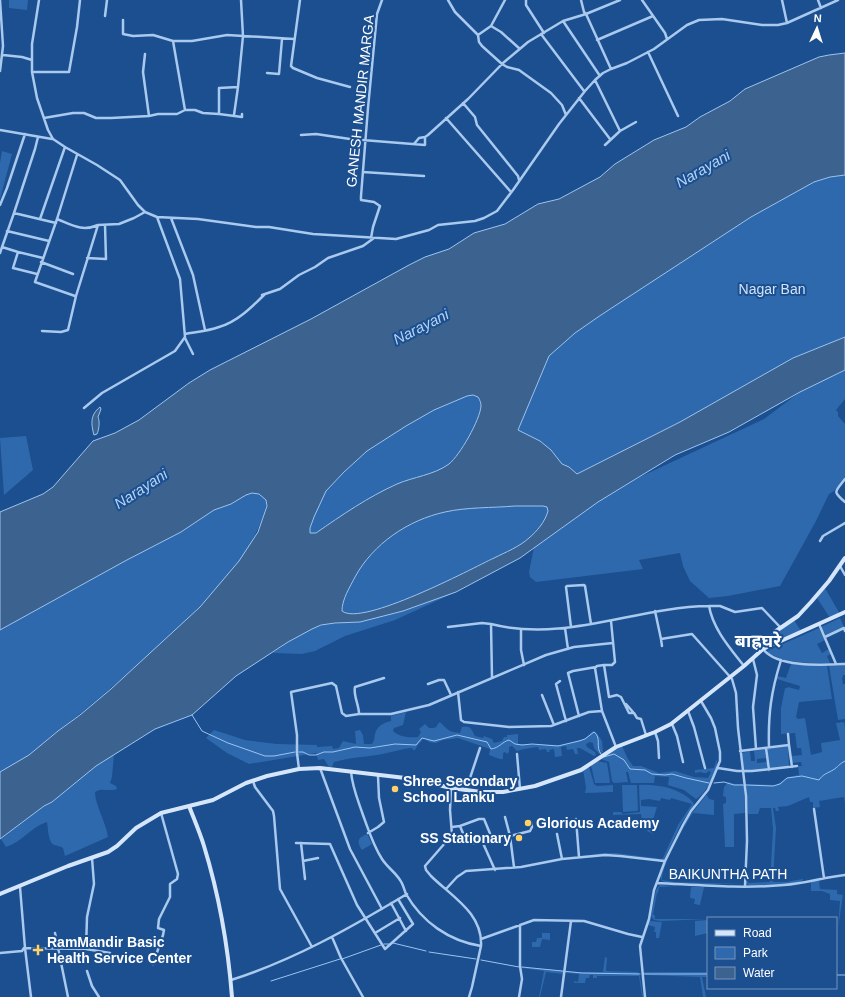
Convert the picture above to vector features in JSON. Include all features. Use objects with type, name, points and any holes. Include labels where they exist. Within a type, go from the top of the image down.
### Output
[{"type":"street","points":[[0,0],[2,52],[0,71]]},
{"type":"street","points":[[39,0],[34,27],[32,72],[37,98],[52,139]]},
{"type":"street","points":[[32,72],[69,72],[80,0]]},
{"type":"street","points":[[105,16],[107,0]]},
{"type":"street","points":[[234,115],[243,36],[241,0]]},
{"type":"street","points":[[300,0],[291,66],[318,78],[350,87]]},
{"type":"street","name":"GANESH MANDIR MARGA","points":[[372,238],[373,227],[380,206],[374,202],[361,200],[365,140],[378,14],[382,0]]},
{"type":"street","points":[[448,0],[455,12],[478,36],[479,42],[482,46],[502,64],[519,70],[551,93],[562,105],[566,115]]},
{"type":"street","points":[[478,36],[491,26],[505,0]]},
{"type":"street","points":[[526,0],[526,6],[542,33],[585,91]]},
{"type":"street","points":[[581,0],[584,12],[611,69]]},
{"type":"street","points":[[414,144],[419,138],[425,137],[463,103],[502,64],[542,33],[563,21],[586,14],[620,0]]},
{"type":"street","points":[[642,0],[667,38]]},
{"type":"street","points":[[782,0],[787,23]]},
{"type":"street","points":[[818,0],[820,8]]},
{"type":"street","points":[[0,130],[52,139],[120,180],[138,205],[145,212],[157,217],[198,219],[269,227],[297,232],[396,239],[429,230],[438,225],[474,221],[484,218],[497,211],[545,143],[579,98],[595,80],[611,69],[627,63],[648,52],[687,25],[699,20],[722,19],[762,25],[778,25],[787,23],[838,0]]},
{"type":"street","points":[[597,40],[653,16]]},
{"type":"street","points":[[123,20],[123,34],[134,36],[153,35],[173,41],[192,41],[227,35],[294,39]]},
{"type":"street","points":[[563,21],[600,76]]},
{"type":"street","points":[[491,26],[501,32],[520,49]]},
{"type":"street","points":[[267,73],[279,74],[282,39]]},
{"type":"street","points":[[173,41],[185,110]]},
{"type":"street","points":[[2,52],[32,60]]},
{"type":"street","points":[[648,52],[678,116]]},
{"type":"street","points":[[144,54],[143,72],[149,116]]},
{"type":"street","points":[[595,80],[620,131]]},
{"type":"street","points":[[219,114],[219,88],[238,87]]},
{"type":"street","points":[[579,98],[610,139]]},
{"type":"street","points":[[463,103],[475,117],[477,125],[520,180]]},
{"type":"street","points":[[44,118],[73,113],[84,113],[96,118],[149,116],[158,114],[177,114],[185,110],[195,110],[242,117],[242,114]]},
{"type":"street","points":[[446,118],[511,192]]},
{"type":"street","points":[[604,145],[620,131],[636,122]]},
{"type":"street","points":[[42,137],[48,130]]},
{"type":"street","points":[[0,205],[25,134]]},
{"type":"street","points":[[301,135],[316,134],[425,145],[425,137]]},
{"type":"street","points":[[0,253],[38,137]]},
{"type":"street","points":[[40,219],[65,147]]},
{"type":"street","points":[[76,296],[35,282],[78,155]]},
{"type":"street","points":[[363,172],[424,176]]},
{"type":"street","points":[[57,219],[84,229],[124,222],[145,212]]},
{"type":"street","points":[[14,213],[56,223]]},
{"type":"street","points":[[157,217],[180,279],[185,336],[193,354]]},
{"type":"street","points":[[171,218],[193,274],[205,330]]},
{"type":"street","points":[[87,258],[106,259],[105,225]]},
{"type":"street","points":[[42,331],[61,332],[68,330],[76,296],[98,226]]},
{"type":"street","points":[[7,231],[49,241]]},
{"type":"street","points":[[84,408],[102,393],[175,351],[185,336],[220,327],[229,323],[248,311],[264,294],[280,289],[299,275],[328,258],[364,246],[372,238]]},
{"type":"street","points":[[2,247],[43,258]]},
{"type":"street","points":[[18,252],[13,268],[37,274]]},
{"type":"street","points":[[41,262],[73,274]]},
{"type":"street","points":[[845,479],[836,493],[845,502]]},
{"type":"street","points":[[820,541],[823,536],[845,523]]},
{"type":"street","points":[[0,894],[68,866],[113,850],[136,828],[161,813],[213,800],[253,780],[267,776],[320,768],[351,771],[378,776],[414,779],[451,788],[495,793],[520,790],[535,786],[581,770],[616,747],[655,732],[671,724],[731,677],[763,649],[769,639],[780,627],[798,616],[803,611],[845,558]]},
{"type":"street","points":[[840,566],[845,575]]},
{"type":"street","points":[[571,627],[567,586],[585,586],[591,624]]},
{"type":"street","points":[[448,627],[482,623],[536,630],[565,628],[693,606],[720,606],[735,612],[762,608],[780,627]]},
{"type":"street","points":[[709,606],[712,616],[724,640],[744,666]]},
{"type":"street","points":[[655,612],[662,646]]},
{"type":"street","points":[[763,649],[845,612]]},
{"type":"street","points":[[579,716],[568,674],[573,671],[596,666],[612,665],[615,662],[611,621]]},
{"type":"street","points":[[491,624],[492,678]]},
{"type":"street","points":[[819,624],[836,664]]},
{"type":"street","points":[[565,628],[568,649]]},
{"type":"street","points":[[825,637],[844,628],[845,631]]},
{"type":"street","points":[[521,629],[521,650],[524,665]]},
{"type":"street","points":[[661,639],[692,634],[732,679],[736,693],[740,751],[745,785],[747,842],[745,886]]},
{"type":"street","points":[[299,770],[297,735],[291,692],[326,684],[335,684],[342,713],[346,716],[359,714],[391,714],[429,704],[546,655],[568,649],[613,643]]},
{"type":"street","points":[[763,649],[766,653],[781,660],[798,664],[845,664]]},
{"type":"street","points":[[754,658],[757,675],[753,707],[756,749]]},
{"type":"street","points":[[769,770],[767,748],[770,708],[774,683],[781,660]]},
{"type":"street","points":[[604,665],[609,697],[617,695],[621,697],[629,712],[634,713],[637,718],[641,719],[646,735]]},
{"type":"street","points":[[596,666],[595,670],[602,711],[616,747]]},
{"type":"street","points":[[359,714],[359,708],[354,691],[355,687],[384,678]]},
{"type":"street","points":[[428,684],[444,680],[451,695]]},
{"type":"street","points":[[560,681],[556,684],[566,721]]},
{"type":"street","points":[[458,692],[462,721],[509,727],[554,725],[589,712],[602,711]]},
{"type":"street","points":[[542,696],[554,725]]},
{"type":"street","points":[[645,997],[639,951],[642,937],[650,916],[654,890],[665,861],[691,811],[708,790],[720,761],[720,752],[715,728],[701,701]]},
{"type":"street","points":[[688,711],[705,768]]},
{"type":"street","points":[[671,724],[677,736],[683,762]]},
{"type":"street","points":[[655,732],[658,741],[659,758]]},
{"type":"street","points":[[788,734],[792,767]]},
{"type":"street","points":[[740,751],[789,745]]},
{"type":"street","points":[[466,790],[480,748]]},
{"type":"street","points":[[518,754],[520,790]]},
{"type":"street","points":[[718,768],[743,771],[769,770],[797,766]]},
{"type":"street","points":[[320,768],[350,849],[382,909]]},
{"type":"street","points":[[351,771],[355,796],[368,833],[383,860],[400,880],[407,894],[424,917],[438,930],[456,939],[481,946]]},
{"type":"street","points":[[368,833],[384,822],[379,798],[378,776]]},
{"type":"street","points":[[253,780],[255,787],[273,811],[280,891],[312,947]]},
{"type":"street","points":[[451,788],[450,810],[452,833],[425,866],[426,870],[431,876],[472,915],[481,939],[481,946],[469,997]]},
{"type":"street","points":[[189,806],[204,846],[219,903],[231,980],[232,997]]},
{"type":"street","points":[[814,809],[824,878]]},
{"type":"street","points":[[153,964],[164,930],[158,928],[159,919],[170,897],[170,884],[177,879],[178,874],[161,813]]},
{"type":"street","points":[[505,817],[510,836],[514,867]]},
{"type":"street","points":[[452,827],[460,826],[479,819],[484,819],[491,836],[482,841],[467,843],[460,826]]},
{"type":"street","points":[[576,819],[580,857]]},
{"type":"street","points":[[510,836],[530,831],[532,827],[531,822]]},
{"type":"street","points":[[558,834],[562,859]]},
{"type":"street","points":[[482,841],[495,870]]},
{"type":"street","points":[[296,842],[330,844],[357,905],[385,949],[413,924],[398,899]]},
{"type":"street","points":[[301,843],[305,880]]},
{"type":"street","points":[[446,889],[457,877],[466,872],[495,870],[562,859],[620,856],[665,861]]},
{"type":"street","points":[[86,949],[87,917],[94,884],[92,858]]},
{"type":"street","points":[[303,861],[318,858]]},
{"type":"street","name":"BAIKUNTHA PATH","points":[[657,883],[745,886],[784,885],[845,875]]},
{"type":"street","points":[[20,887],[31,997]]},
{"type":"street","points":[[231,980],[265,969],[312,947],[366,919],[407,894]]},
{"type":"street","points":[[392,903],[406,931]]},
{"type":"street","points":[[375,933],[400,918]]},
{"type":"street","points":[[481,939],[534,920],[586,922],[642,937]]},
{"type":"street","points":[[561,997],[571,921]]},
{"type":"street","points":[[519,997],[522,979],[520,966],[520,925]]},
{"type":"street","points":[[56,932],[68,997]]},
{"type":"street","points":[[332,937],[341,958],[362,997]]},
{"type":"street","points":[[0,954],[22,951],[25,948],[86,949],[110,953]]},
{"type":"street","points":[[87,971],[92,986],[99,997]]},
{"type":"green space","points":[[9,0],[28,0],[27,10],[9,8]]},
{"type":"green space","points":[[2,151],[12,154],[0,199],[0,163]]},
{"type":"green space","name":"Nagar Ban","points":[[845,175],[845,337],[793,358],[680,422],[577,474],[569,467],[562,464],[551,450],[540,441],[518,430],[549,356],[575,333],[751,217],[814,182],[830,177]]},
{"type":"green space","points":[[845,370],[845,399],[836,410],[838,412],[838,416],[845,424],[845,478],[834,491],[829,494],[816,521],[780,586],[709,598],[690,581],[683,566],[680,553],[639,560],[643,569],[536,582],[530,577],[529,572],[534,547],[598,502],[642,476],[764,419],[800,392]]},
{"type":"green space","points":[[473,395],[478,397],[481,406],[480,412],[469,437],[449,464],[437,471],[386,489],[355,507],[316,533],[310,533],[310,528],[319,503],[326,491],[367,451],[434,410],[467,396]]},
{"type":"green space","points":[[26,436],[33,470],[4,495],[0,438]]},
{"type":"green space","points":[[252,493],[258,494],[265,498],[266,505],[262,519],[242,557],[213,593],[163,642],[93,703],[29,755],[0,772],[0,630],[181,532],[214,510],[231,504]]},
{"type":"green space","points":[[515,506],[543,506],[547,507],[548,511],[543,523],[538,529],[517,547],[441,584],[393,604],[371,611],[353,614],[342,611],[343,602],[355,577],[371,554],[405,527],[431,516],[453,510]]},
{"type":"green space","points":[[825,588],[840,614],[830,618],[817,598]]},
{"type":"green space","points":[[456,592],[395,620],[345,636],[315,651],[302,654],[273,653],[297,636],[311,629],[329,624],[363,621],[387,615]]},
{"type":"green space","points":[[840,618],[844,627],[826,636],[821,627]]},
{"type":"green space","points":[[794,620],[801,631],[771,644],[769,643],[777,633]]},
{"type":"green space","points":[[819,628],[825,640],[817,644],[822,653],[829,649],[831,654],[827,656],[830,663],[805,663],[791,661],[776,657],[767,651]]},
{"type":"green space","points":[[791,664],[827,666],[832,699],[799,702],[796,717],[798,719],[805,718],[811,755],[822,752],[821,743],[840,740],[836,723],[844,722],[845,804],[844,797],[819,801],[820,807],[813,808],[813,802],[810,802],[809,797],[788,806],[778,807],[779,811],[776,811],[775,808],[773,808],[776,828],[773,882],[803,880],[785,885],[748,885],[746,883],[746,877],[748,883],[770,882],[773,829],[771,808],[760,808],[758,814],[748,814],[746,784],[776,785],[788,777],[799,775],[798,766],[802,766],[801,762],[792,763],[792,756],[802,755],[801,748],[797,748],[795,733],[781,734],[781,708],[785,688],[788,687],[799,690],[800,686],[777,679],[777,676],[786,678]]},
{"type":"green space","points":[[845,665],[845,675],[842,677],[843,684],[845,684],[845,719],[838,720],[829,666]]},
{"type":"green space","points":[[406,712],[403,725],[394,728],[393,731],[398,735],[405,737],[418,737],[421,732],[419,729],[425,724],[429,728],[435,728],[440,722],[449,730],[456,733],[460,733],[462,727],[469,727],[475,736],[483,738],[484,736],[492,739],[494,743],[502,741],[504,737],[507,737],[507,735],[518,734],[518,744],[560,745],[584,739],[593,731],[596,732],[602,741],[603,752],[599,754],[594,748],[593,743],[590,742],[586,744],[587,747],[595,752],[596,755],[594,756],[580,748],[577,748],[578,754],[575,754],[573,749],[567,750],[566,746],[561,747],[562,756],[555,757],[554,749],[547,752],[546,749],[539,750],[538,747],[517,751],[512,746],[509,747],[509,752],[507,754],[505,752],[503,753],[502,759],[489,755],[490,749],[458,738],[443,740],[436,743],[423,739],[415,750],[412,748],[334,762],[332,767],[329,767],[324,759],[318,760],[316,753],[249,764],[227,753],[206,738],[214,730],[245,740],[277,744],[317,745],[317,747],[332,746],[333,749],[339,748],[343,741],[356,744],[355,731],[360,730],[363,735],[364,744],[372,744],[376,731],[379,727],[391,721],[391,716]]},
{"type":"green space","points":[[622,746],[633,766],[641,766],[659,773],[675,771],[694,777],[708,778],[711,772],[695,773],[695,770],[714,768],[717,759],[716,770],[711,782],[704,792],[696,799],[684,790],[668,785],[669,777],[655,776],[654,783],[631,783],[628,772],[626,772],[628,782],[614,783],[612,781],[609,762],[601,759]]},
{"type":"green space","points":[[788,746],[789,768],[770,770],[767,749]]},
{"type":"green space","points":[[765,749],[766,758],[757,759],[757,763],[767,762],[767,770],[744,773],[742,753],[750,751],[751,761],[755,761],[754,751]]},
{"type":"green space","points":[[114,754],[110,783],[116,786],[117,789],[100,790],[95,792],[95,797],[108,837],[65,856],[63,848],[52,843],[47,822],[36,827],[17,842],[6,847],[1,839],[44,806],[52,802],[96,766]]},
{"type":"green space","points":[[597,761],[607,763],[609,783],[595,783],[591,765]]},
{"type":"green space","points":[[589,767],[594,784],[597,786],[613,785],[613,792],[585,793],[586,787],[583,770]]},
{"type":"green space","points":[[728,782],[744,784],[745,813],[734,814],[734,847],[725,847],[723,804],[726,803],[726,797],[723,796],[724,787]]},
{"type":"green space","points":[[622,785],[637,785],[637,811],[623,812]]},
{"type":"green space","points":[[639,785],[661,786],[675,790],[688,797],[694,805],[681,824],[664,860],[615,854],[568,858],[603,853],[616,853],[661,859],[663,858],[678,825],[692,804],[671,798],[670,800],[661,798],[660,801],[649,799],[641,800],[641,806],[657,807],[653,820],[653,834],[647,831],[646,821],[642,821],[641,814],[613,815],[613,812],[621,812],[623,814],[640,812]]},
{"type":"green space","points":[[708,793],[707,795],[709,799],[714,800],[714,815],[693,813],[674,846],[688,818]]},
{"type":"green space","points":[[367,834],[372,844],[362,850],[359,840]]},
{"type":"green space","points":[[674,846],[665,866],[662,880],[674,882],[744,884],[668,883],[662,881],[660,876]]},
{"type":"green space","points":[[819,880],[820,889],[837,890],[837,894],[843,895],[838,928],[840,901],[830,900],[830,894],[822,891],[811,891],[811,882]]},
{"type":"green space","points":[[660,885],[679,886],[659,887],[653,914],[655,919],[707,919],[654,920],[651,916],[656,890]]},
{"type":"green space","points":[[691,887],[704,887],[700,905],[694,904],[695,899],[690,898]]},
{"type":"green space","points":[[707,920],[707,933],[695,936],[695,921]]},
{"type":"green space","points":[[650,921],[662,922],[659,938],[656,938],[656,932],[654,932],[655,927],[648,925]]},
{"type":"green space","points":[[542,933],[550,933],[550,940],[542,939],[540,947],[532,947],[532,942],[536,942],[537,938],[542,938]]},
{"type":"green space","points":[[605,957],[607,958],[606,971],[638,972],[640,976],[643,997],[639,976],[597,976],[597,978],[593,978],[593,975],[590,975],[589,978],[586,978],[585,983],[574,983],[574,981],[578,982],[579,974],[565,973],[560,997],[563,974],[546,972],[539,997],[544,971],[521,968],[578,972],[603,972]]},
{"type":"green space","points":[[644,972],[707,972],[707,977],[702,977],[706,997],[703,997],[700,977],[645,975]]},
{"type":"water","name":"Narayani","points":[[845,53],[845,175],[830,177],[814,182],[751,217],[575,333],[549,356],[518,430],[540,441],[551,450],[562,464],[569,467],[577,474],[680,422],[793,358],[845,337],[845,370],[800,392],[729,432],[675,455],[598,502],[520,558],[456,592],[403,611],[360,622],[321,625],[288,642],[236,676],[192,715],[155,729],[96,766],[52,802],[44,806],[0,839],[0,772],[29,755],[80,715],[111,689],[200,607],[239,561],[258,532],[267,506],[266,500],[259,494],[252,493],[246,495],[231,504],[214,510],[181,532],[0,630],[0,512],[43,494],[53,487],[93,441],[115,433],[139,420],[189,383],[210,370],[311,319],[425,257],[449,249],[474,233],[505,224],[538,204],[559,199],[600,177],[615,164],[654,140],[686,127],[700,117],[730,101],[745,89],[819,57]],"holes":[[[473,395],[478,397],[480,400],[480,412],[469,437],[449,464],[437,471],[386,489],[355,507],[316,533],[310,533],[310,528],[314,517],[326,491],[367,451],[434,410],[467,396]],[[515,506],[543,506],[547,507],[548,511],[543,523],[538,529],[517,547],[441,584],[393,604],[371,611],[353,614],[342,611],[343,602],[355,577],[371,554],[405,527],[431,516],[453,510]]]},
{"type":"water","points":[[100,407],[98,430],[97,434],[94,435],[92,420],[94,413]]},
{"type":"waterway","points":[[192,715],[202,731],[228,743],[265,756],[295,752]]},
{"type":"waterway","points":[[299,752],[309,755],[316,755],[324,752],[333,752],[355,747],[370,748],[395,744],[416,745],[422,738],[434,741],[457,735],[487,742],[491,749],[509,740],[515,744],[522,745],[532,744],[558,746],[585,739],[594,732],[598,737],[598,748],[601,754]]},
{"type":"waterway","points":[[604,757],[614,754],[624,760],[630,769],[645,770],[652,774],[672,774],[709,783]]},
{"type":"waterway","points":[[746,785],[773,786],[780,784],[787,778],[802,776],[819,780],[845,761]]},
{"type":"waterway","points":[[714,783],[724,782],[734,785],[743,785]]},
{"type":"waterway","points":[[393,943],[426,951]]},
{"type":"waterway","points":[[384,944],[389,944]]},
{"type":"waterway","points":[[342,959],[381,945]]},
{"type":"waterway","points":[[429,952],[476,959]]},
{"type":"waterway","points":[[271,981],[340,959]]},
{"type":"waterway","points":[[481,960],[519,967]]},
{"type":"waterway","points":[[522,967],[582,973],[640,974]]},
{"type":"waterway","points":[[644,974],[707,974]]},
{"type":"waterway","points":[[837,975],[845,975]]},
{"type":"place","name":"Shree Secondary School Lanku","points":[[395,789]]},
{"type":"place","name":"Glorious Academy","points":[[528,823]]},
{"type":"place","name":"SS Stationary","points":[[519,838]]},
{"type":"place","name":"RamMandir Basic Health Service Center","points":[[38,950]]},
{"type":"district","name":"बाह्रघरे","points":[[758,641]]}]
